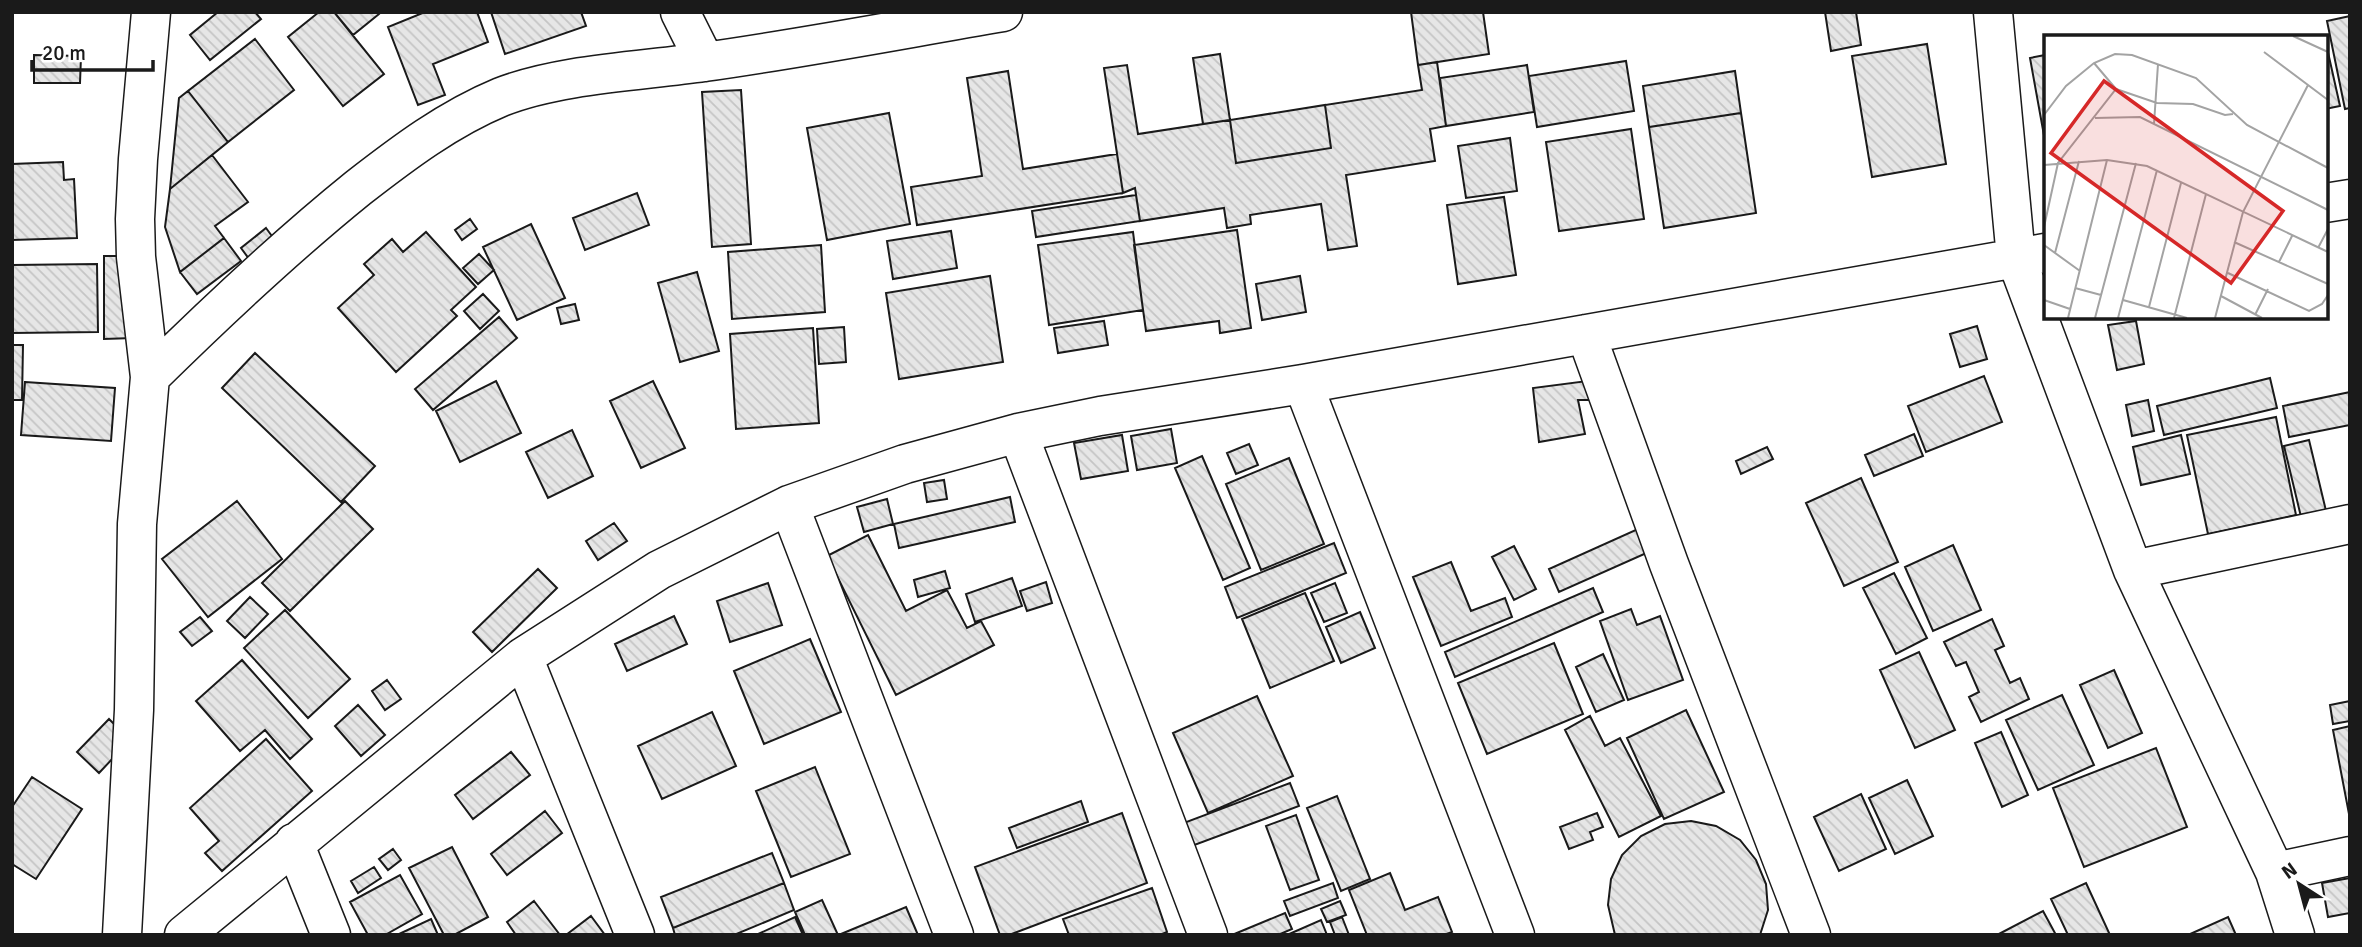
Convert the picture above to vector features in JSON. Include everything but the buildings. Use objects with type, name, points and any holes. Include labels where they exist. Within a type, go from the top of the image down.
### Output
[{"type":"street","points":[[122,935],[134,710],[137,523],[150,377],[136,257],[135,219],[151,12]]},
{"type":"street","points":[[680,12],[705,62]]},
{"type":"street","points":[[150,377],[222,306],[322,218],[399,156],[438,130],[502,97],[540,86],[605,74],[705,62],[1003,12]]},
{"type":"street","points":[[1993,12],[2031,256],[2044,296]]},
{"type":"street","points":[[2327,203],[2350,199]]},
{"type":"street","points":[[184,935],[523,657],[659,570],[789,505],[905,464],[1018,433],[1100,416],[1303,384],[2031,256]]},
{"type":"street","points":[[2051,318],[2133,570],[2275,872],[2294,935]]},
{"type":"street","points":[[1586,334],[1669,564],[1811,935]]},
{"type":"street","points":[[1303,384],[1516,935]]},
{"type":"street","points":[[1018,433],[1208,935]]},
{"type":"street","points":[[789,505],[954,935]]},
{"type":"street","points":[[2133,570],[2350,524]]},
{"type":"street","points":[[523,657],[635,935]]},
{"type":"street","points":[[294,843],[331,935]]},
{"type":"street","points":[[2275,872],[2350,856]]}]
